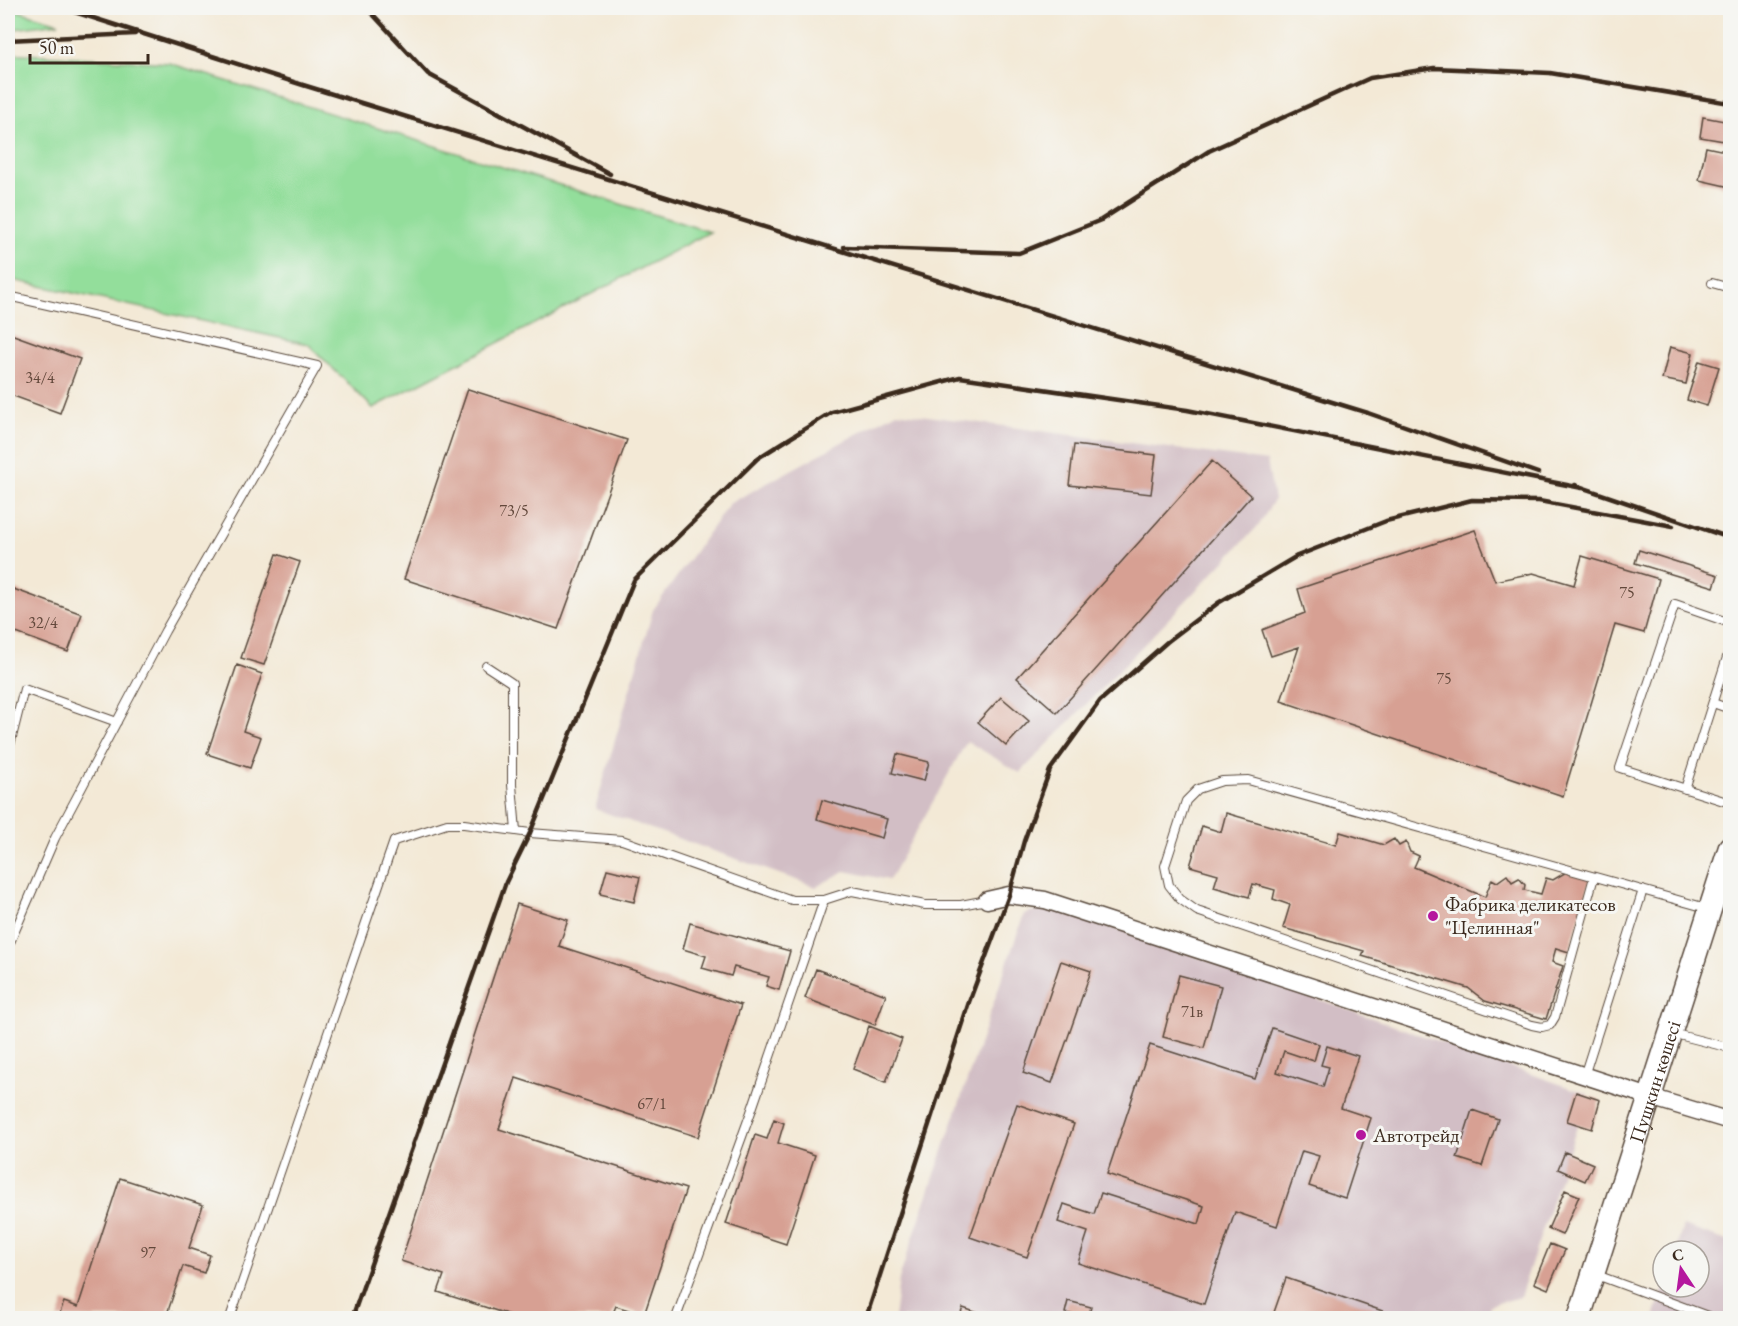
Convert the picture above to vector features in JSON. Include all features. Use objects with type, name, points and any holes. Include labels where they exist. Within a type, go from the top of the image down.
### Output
[{"type":"main road","name":"Пушкин көшесі","points":[[1579,1318],[1731,847]]},
{"type":"street","points":[[987,900],[1009,895],[1045,900],[1584,1076],[1731,1121]]},
{"type":"lane","points":[[1712,283],[1731,288]]},
{"type":"lane","points":[[8,296],[317,366],[165,631],[55,838],[8,947]]},
{"type":"lane","points":[[1731,623],[1675,604],[1620,768],[1731,803]]},
{"type":"lane","points":[[1685,789],[1731,648]]},
{"type":"lane","points":[[486,666],[512,683],[512,785],[516,831]]},
{"type":"lane","points":[[8,753],[24,689],[117,722]]},
{"type":"lane","points":[[1713,703],[1731,709]]},
{"type":"lane","points":[[1594,877],[1555,1017],[1551,1025],[1542,1027],[1197,911],[1180,899],[1169,885],[1165,866],[1186,801],[1198,789],[1222,781],[1248,780],[1710,909]]},
{"type":"lane","points":[[230,1318],[394,841],[447,824],[464,824],[622,840],[792,900],[824,900],[852,891],[925,905],[961,905],[987,900]]},
{"type":"lane","points":[[1584,1076],[1643,890]]},
{"type":"lane","points":[[676,1318],[751,1113],[824,900]]},
{"type":"lane","points":[[1671,1033],[1731,1048]]},
{"type":"lane","points":[[1593,1274],[1695,1315],[1713,1318]]},
{"type":"shaded area","points":[[897,412],[1267,461],[1274,500],[1259,525],[1020,773],[967,741],[889,880],[845,871],[816,887],[595,809],[653,610],[729,504]]},
{"type":"shaded area","points":[[1051,905],[1588,1094],[1520,1297],[1490,1305],[1487,1318],[894,1318],[899,1279],[1024,914]]},
{"type":"shaded area","points":[[1683,1226],[1730,1242],[1730,1318],[1654,1318],[1660,1299],[1711,1299],[1711,1239],[1679,1239]]},
{"type":"green space","points":[[8,8],[59,23],[8,30]]},
{"type":"green space","points":[[8,53],[169,63],[710,232],[373,408],[308,344],[8,279]]},
{"type":"building","points":[[1703,117],[1730,122],[1730,142],[1700,137]]},
{"type":"building","points":[[1706,147],[1730,152],[1730,187],[1699,180]]},
{"type":"building","points":[[8,333],[80,359],[60,413],[8,394]]},
{"type":"building","points":[[1670,347],[1693,353],[1686,384],[1662,379]]},
{"type":"building","points":[[1699,361],[1719,367],[1707,406],[1687,400]]},
{"type":"building","points":[[468,389],[627,440],[558,629],[404,579]]},
{"type":"building","points":[[1074,445],[1156,455],[1151,494],[1069,485]]},
{"type":"building","points":[[1212,461],[1251,496],[1057,713],[1017,678]]},
{"type":"building","points":[[1475,530],[1495,581],[1533,573],[1574,585],[1582,556],[1659,579],[1644,633],[1615,625],[1563,796],[1281,701],[1299,647],[1271,656],[1262,630],[1305,613],[1298,589]]},
{"type":"building","points":[[1639,550],[1718,575],[1714,587],[1635,563]]},
{"type":"building","points":[[277,554],[300,562],[264,665],[241,658]]},
{"type":"building","points":[[8,587],[82,614],[68,652],[8,630]]},
{"type":"building","points":[[237,665],[262,674],[243,731],[261,737],[250,768],[207,754]]},
{"type":"building","points":[[1001,697],[1029,721],[1006,746],[978,722]]},
{"type":"building","points":[[897,754],[929,762],[924,781],[892,773]]},
{"type":"building","points":[[822,800],[887,819],[882,838],[817,819]]},
{"type":"building","name":"Фабрика деликатесов \"Целинная\"","points":[[1226,813],[1336,845],[1340,832],[1384,845],[1394,839],[1399,846],[1406,842],[1410,852],[1419,856],[1414,867],[1485,897],[1492,879],[1497,882],[1507,875],[1512,882],[1519,878],[1525,885],[1524,890],[1541,894],[1546,878],[1553,880],[1568,871],[1592,876],[1569,952],[1556,948],[1552,962],[1563,966],[1546,1019],[1485,1001],[1468,988],[1362,956],[1364,951],[1283,928],[1290,905],[1273,899],[1275,890],[1253,884],[1249,897],[1214,887],[1218,874],[1190,866],[1202,826],[1221,832]]},
{"type":"building","points":[[607,869],[640,877],[634,902],[600,894]]},
{"type":"building","points":[[517,904],[568,920],[559,946],[741,1005],[698,1137],[516,1078],[499,1129],[686,1189],[644,1315],[616,1306],[611,1318],[519,1318],[438,1292],[444,1275],[401,1261]]},
{"type":"building","points":[[690,923],[790,951],[779,990],[766,986],[769,977],[734,967],[731,976],[702,968],[706,956],[683,949]]},
{"type":"building","points":[[1061,961],[1091,971],[1052,1083],[1023,1073]]},
{"type":"building","points":[[816,969],[886,995],[875,1025],[805,998]]},
{"type":"building","points":[[1179,975],[1221,986],[1204,1048],[1163,1037]]},
{"type":"building","points":[[869,1026],[902,1039],[886,1082],[853,1069]]},
{"type":"building","points":[[1272,1028],[1319,1044],[1314,1061],[1284,1051],[1277,1072],[1323,1087],[1329,1067],[1321,1065],[1327,1046],[1358,1056],[1341,1108],[1371,1118],[1345,1198],[1309,1186],[1319,1156],[1302,1151],[1277,1226],[1235,1212],[1204,1304],[1078,1263],[1088,1232],[1058,1222],[1064,1204],[1094,1214],[1101,1193],[1199,1224],[1204,1206],[1107,1174],[1150,1045],[1255,1079]]},
{"type":"building","points":[[1576,1092],[1600,1100],[1592,1129],[1567,1121]]},
{"type":"building","points":[[1017,1104],[1074,1124],[1027,1257],[970,1237]]},
{"type":"building","points":[[1472,1110],[1498,1119],[1482,1166],[1457,1158]]},
{"type":"building","points":[[774,1119],[784,1123],[778,1143],[815,1155],[786,1244],[726,1224],[755,1135],[767,1139]]},
{"type":"building","points":[[1565,1152],[1593,1164],[1585,1181],[1558,1169]]},
{"type":"building","points":[[120,1178],[203,1205],[189,1248],[210,1255],[204,1273],[183,1266],[168,1311],[189,1318],[58,1318],[64,1302],[78,1307]]},
{"type":"building","points":[[1565,1190],[1579,1196],[1562,1235],[1548,1229]]},
{"type":"building","points":[[1550,1244],[1565,1250],[1548,1289],[1534,1283]]},
{"type":"building","points":[[1286,1278],[1403,1318],[1321,1318],[1310,1315],[1309,1318],[1272,1318]]},
{"type":"building","points":[[1068,1301],[1091,1307],[1088,1318],[1065,1313]]},
{"type":"building","points":[[963,1308],[993,1318],[959,1318]]},
{"type":"railway","points":[[62,8],[303,85],[1368,413],[1538,473]]},
{"type":"railway","points":[[367,8],[428,74],[610,174]]},
{"type":"railway","points":[[8,40],[135,34]]},
{"type":"railway","points":[[844,247],[1019,253],[1101,220],[1209,151],[1370,78],[1434,68],[1550,73],[1730,103]]},
{"type":"railway","points":[[352,1318],[506,882],[530,833],[634,580],[758,458],[832,412],[960,377],[1187,410],[1582,488]]},
{"type":"railway","points":[[1575,485],[1730,538]]},
{"type":"railway","points":[[866,1318],[969,1002],[1009,895],[1024,841],[1050,770],[1100,701],[1167,642],[1218,603],[1297,556],[1386,521],[1472,500],[1539,501],[1673,526]]},
{"type":"place","name":"Фабрика деликатесов \"Целинная\"","points":[[1433,916]]},
{"type":"place","name":"Автотрейд","points":[[1361,1135]]}]
